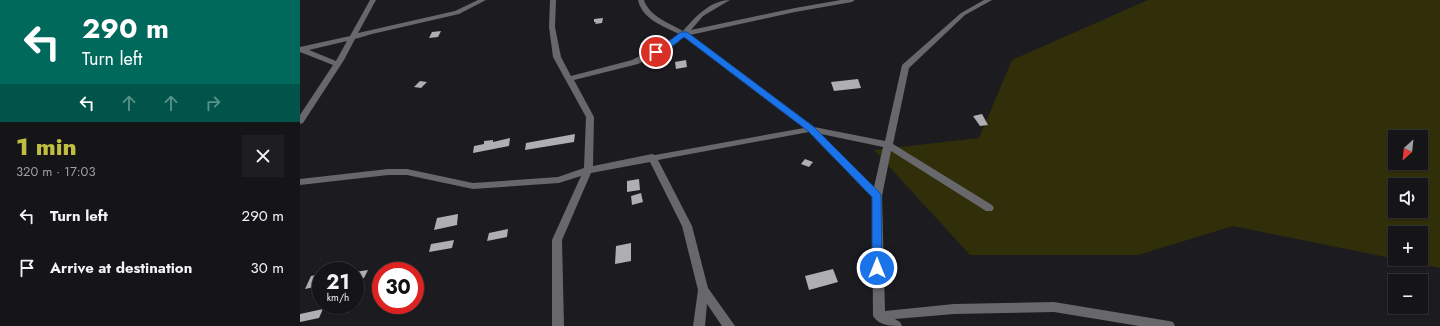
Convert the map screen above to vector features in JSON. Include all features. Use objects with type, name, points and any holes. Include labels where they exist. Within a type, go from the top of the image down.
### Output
[{"type":"street","points":[[300,121],[337,64],[373,0]]},
{"type":"street","points":[[300,49],[457,13],[483,0]]},
{"type":"street","points":[[554,0],[552,28],[557,57],[590,117],[588,170],[557,240],[558,326]]},
{"type":"street","points":[[641,0],[643,8],[656,20],[684,34],[811,129],[877,196]]},
{"type":"street","points":[[569,79],[635,62],[667,46],[684,34],[701,15],[727,0]]},
{"type":"street","points":[[684,34],[795,10],[852,0]]},
{"type":"street","points":[[878,321],[877,196],[905,67],[963,14],[989,0]]},
{"type":"street","points":[[300,49],[337,64]]},
{"type":"street","points":[[300,182],[388,172],[407,172],[474,186],[559,180],[588,170],[811,129],[888,145],[989,208]]},
{"type":"street","points":[[652,158],[687,226],[703,290],[699,326]]},
{"type":"street","points":[[703,290],[729,326]]},
{"type":"street","points":[[878,321],[954,309],[1054,307],[1169,326]]},
{"type":"street","points":[[878,321],[896,326]]},
{"type":"shaded area","points":[[1148,0],[1440,0],[1440,268],[1428,266],[1428,226],[1388,226],[1388,258],[1233,226],[1138,255],[970,255],[874,150],[979,138],[1012,60]]},
{"type":"building","points":[[603,18],[602,23],[595,24],[596,22],[594,22],[594,19]]},
{"type":"building","points":[[441,31],[438,37],[429,38],[432,32]]},
{"type":"building","points":[[686,60],[687,67],[676,69],[675,62]]},
{"type":"building","points":[[858,79],[861,88],[834,91],[831,82]]},
{"type":"building","points":[[420,81],[427,82],[421,88],[414,87]]},
{"type":"building","points":[[982,114],[988,125],[980,126],[973,116]]},
{"type":"building","points":[[575,134],[574,142],[525,150],[526,143]]},
{"type":"building","points":[[510,138],[509,146],[473,153],[474,146],[484,144],[484,141],[493,140],[493,142]]},
{"type":"building","points":[[805,159],[813,162],[809,167],[801,164]]},
{"type":"building","points":[[639,179],[640,190],[627,192],[627,181]]},
{"type":"building","points":[[641,193],[643,202],[632,205],[631,196]]},
{"type":"building","points":[[458,214],[457,225],[434,230],[437,218]]},
{"type":"building","points":[[508,229],[507,237],[487,241],[489,233]]},
{"type":"building","points":[[454,240],[452,248],[429,252],[431,244]]},
{"type":"building","points":[[631,243],[631,261],[615,264],[616,246]]},
{"type":"building","points":[[833,269],[838,282],[809,290],[805,276]]},
{"type":"building","points":[[368,270],[364,278],[364,271]]},
{"type":"building","points":[[311,276],[312,288],[305,289]]},
{"type":"building","points":[[312,311],[312,314],[321,314],[319,318],[300,322],[300,314]]},
{"type":"route","points":[[656,52],[684,34],[811,129],[877,196],[877,268]]}]
